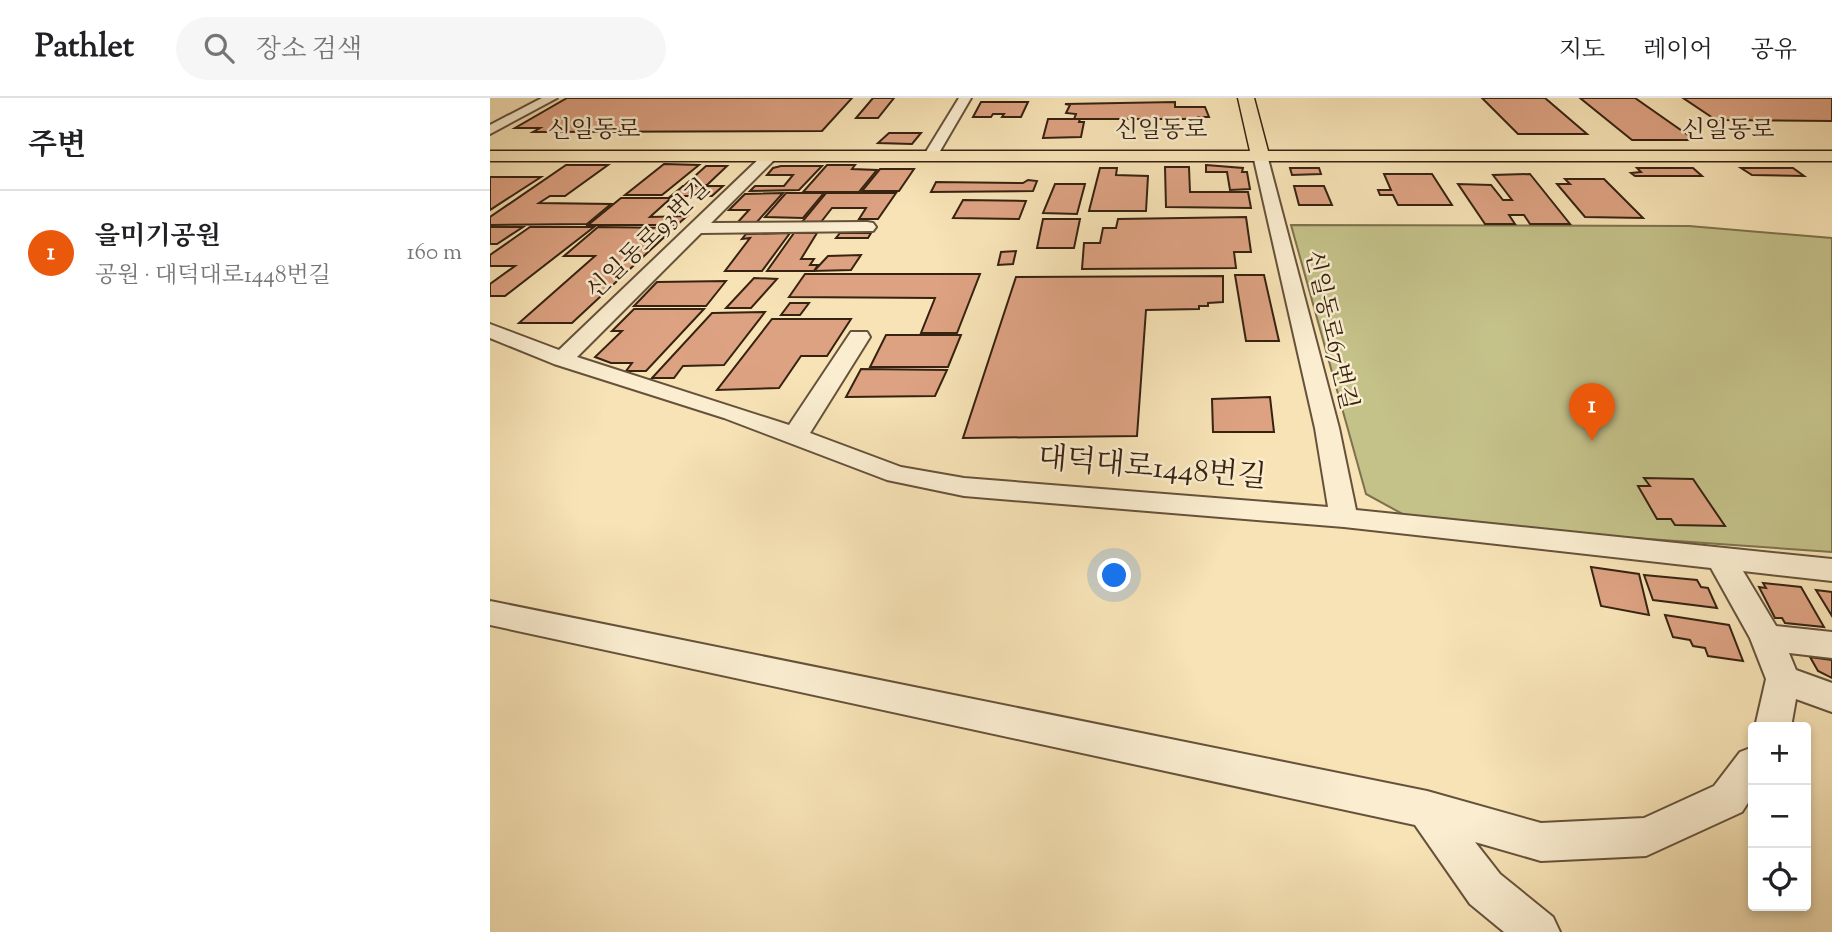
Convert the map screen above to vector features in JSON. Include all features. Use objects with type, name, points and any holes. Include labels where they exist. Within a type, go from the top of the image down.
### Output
[{"type":"main road","points":[[1246,98],[1260,155]]},
{"type":"main road","name":"신일동로","points":[[490,156],[1832,156]]},
{"type":"street","points":[[490,130],[551,98]]},
{"type":"street","points":[[931,155],[965,98]]},
{"type":"street","name":"신일동로67번길","points":[[1260,155],[1327,428],[1344,518]]},
{"type":"street","name":"신일동로93번길","points":[[562,359],[770,156]]},
{"type":"street","points":[[696,228],[867,227]]},
{"type":"street","name":"대덕대로1448번길","points":[[490,330],[562,359],[733,413],[896,474],[964,486],[1344,518],[1832,570]]},
{"type":"street","points":[[795,436],[859,337]]},
{"type":"street","points":[[1720,558],[1766,636],[1783,680],[1774,722]]},
{"type":"street","points":[[490,613],[1427,809],[1541,842],[1646,837],[1728,799],[1748,772]]},
{"type":"street","points":[[1766,636],[1832,645]]},
{"type":"street","points":[[1783,680],[1832,698]]},
{"type":"street","points":[[1427,809],[1485,889],[1538,932]]},
{"type":"shaded area","points":[[1291,225],[1689,226],[1832,238],[1832,552],[1419,523],[1366,494]]},
{"type":"building","points":[[567,98],[852,98],[822,131],[533,132],[540,128],[515,128]]},
{"type":"building","points":[[873,98],[894,98],[878,118],[856,118]]},
{"type":"building","points":[[1482,98],[1545,98],[1587,134],[1518,134]]},
{"type":"building","points":[[1580,98],[1635,98],[1695,140],[1632,140]]},
{"type":"building","points":[[1683,98],[1832,98],[1832,121],[1716,120]]},
{"type":"building","points":[[981,102],[1028,102],[1021,117],[993,114],[991,117],[973,117]]},
{"type":"building","points":[[1175,102],[1175,107],[1205,107],[1209,117],[1074,119],[1076,114],[1066,113],[1070,105],[1065,104]]},
{"type":"building","points":[[1048,119],[1080,119],[1079,122],[1084,122],[1081,137],[1043,138]]},
{"type":"building","points":[[889,133],[921,133],[912,144],[878,143]]},
{"type":"building","points":[[664,164],[699,165],[662,195],[625,195]]},
{"type":"building","points":[[566,165],[608,165],[565,196],[550,196],[539,203],[611,204],[587,224],[490,225],[490,217]]},
{"type":"building","points":[[827,165],[855,165],[852,169],[877,170],[859,192],[803,192]]},
{"type":"building","points":[[1206,165],[1243,168],[1242,172],[1247,172],[1250,189],[1230,190],[1227,172],[1206,172]]},
{"type":"building","points":[[706,166],[727,166],[707,185],[685,185]]},
{"type":"building","points":[[822,166],[799,190],[750,191],[755,186],[784,186],[793,175],[767,175],[773,168]]},
{"type":"building","points":[[1165,167],[1189,167],[1190,192],[1248,192],[1251,208],[1166,207]]},
{"type":"building","points":[[1100,168],[1117,168],[1116,175],[1148,176],[1146,211],[1089,211]]},
{"type":"building","points":[[1290,168],[1319,168],[1321,174],[1292,175]]},
{"type":"building","points":[[1637,168],[1693,168],[1702,176],[1635,176],[1631,173],[1641,172]]},
{"type":"building","points":[[1741,168],[1793,168],[1804,176],[1752,175]]},
{"type":"building","points":[[880,169],[914,169],[899,191],[862,191]]},
{"type":"building","points":[[1384,174],[1432,174],[1452,205],[1398,205],[1393,195],[1380,195],[1378,190],[1391,190]]},
{"type":"building","points":[[1530,174],[1570,224],[1530,224],[1524,215],[1509,215],[1515,224],[1485,224],[1458,184],[1491,185],[1503,200],[1512,200],[1493,175]]},
{"type":"building","points":[[490,177],[541,177],[490,210]]},
{"type":"building","points":[[1565,179],[1604,179],[1643,218],[1585,217],[1557,184],[1570,184]]},
{"type":"building","points":[[1028,180],[1037,181],[1033,191],[931,192],[936,182],[1023,183]]},
{"type":"building","points":[[1055,184],[1085,184],[1077,214],[1043,213]]},
{"type":"building","points":[[683,186],[723,186],[712,196],[671,196]]},
{"type":"building","points":[[1294,186],[1324,186],[1332,205],[1299,205]]},
{"type":"building","points":[[783,193],[756,223],[737,223],[749,210],[729,210],[745,194]]},
{"type":"building","points":[[786,193],[824,193],[803,218],[765,217]]},
{"type":"building","points":[[826,193],[896,193],[878,219],[859,219],[866,208],[832,208],[821,222],[802,222]]},
{"type":"building","points":[[621,198],[671,198],[650,217],[687,216],[677,225],[588,225]]},
{"type":"building","points":[[963,200],[1026,201],[1019,219],[953,218]]},
{"type":"building","points":[[1246,217],[1251,252],[1234,252],[1236,268],[1082,269],[1084,243],[1100,243],[1103,228],[1116,228],[1118,219]]},
{"type":"building","points":[[1043,219],[1080,219],[1074,248],[1037,248]]},
{"type":"building","points":[[490,227],[523,227],[497,244],[490,244]]},
{"type":"building","points":[[530,227],[594,227],[505,296],[490,296],[490,284],[515,266],[490,266],[490,255]]},
{"type":"building","points":[[598,227],[674,228],[572,323],[519,323],[595,256],[564,256]]},
{"type":"building","points":[[790,233],[762,271],[725,271],[750,238],[742,239],[746,234]]},
{"type":"building","points":[[794,233],[817,233],[801,259],[814,259],[810,265],[818,265],[814,271],[767,271]]},
{"type":"building","points":[[840,233],[871,233],[868,238],[836,238]]},
{"type":"building","points":[[1016,251],[1013,264],[998,265],[1001,252]]},
{"type":"building","points":[[861,255],[851,270],[814,271],[828,256]]},
{"type":"building","points":[[805,274],[980,274],[957,333],[921,333],[935,298],[789,297]]},
{"type":"building","points":[[1235,275],[1264,275],[1279,341],[1246,341]]},
{"type":"building","points":[[1223,276],[1223,302],[1208,303],[1208,306],[1199,306],[1199,309],[1146,310],[1137,436],[963,438],[1016,277]]},
{"type":"building","points":[[754,278],[777,279],[751,308],[726,308]]},
{"type":"building","points":[[726,281],[706,306],[634,306],[657,282]]},
{"type":"building","points":[[790,303],[809,303],[800,315],[781,315]]},
{"type":"building","points":[[634,309],[704,309],[646,371],[626,371],[632,363],[611,363],[595,357],[622,331],[612,331]]},
{"type":"building","points":[[765,312],[724,365],[683,366],[674,378],[652,378],[712,313]]},
{"type":"building","points":[[772,319],[851,319],[827,356],[801,356],[779,388],[717,390]]},
{"type":"building","points":[[886,335],[961,335],[948,367],[870,367]]},
{"type":"building","points":[[861,369],[947,370],[935,396],[846,397]]},
{"type":"building","points":[[1270,397],[1274,432],[1213,432],[1212,399]]},
{"type":"building","points":[[1644,478],[1693,479],[1725,526],[1675,525],[1671,519],[1657,519],[1638,486],[1650,486]]},
{"type":"building","points":[[1591,567],[1639,574],[1649,615],[1601,606]]},
{"type":"building","points":[[1644,575],[1697,580],[1701,587],[1708,588],[1717,608],[1653,600]]},
{"type":"building","points":[[1763,583],[1801,587],[1824,627],[1785,623],[1782,618],[1775,618],[1759,587],[1766,588]]},
{"type":"building","points":[[1816,590],[1832,592],[1832,616]]},
{"type":"building","points":[[1665,615],[1729,625],[1743,661],[1708,656],[1705,648],[1693,646],[1690,640],[1673,637]]},
{"type":"building","points":[[1810,657],[1832,660],[1832,678],[1818,671]]},
{"type":"place","name":"을미기공원","points":[[1592,441]]}]
